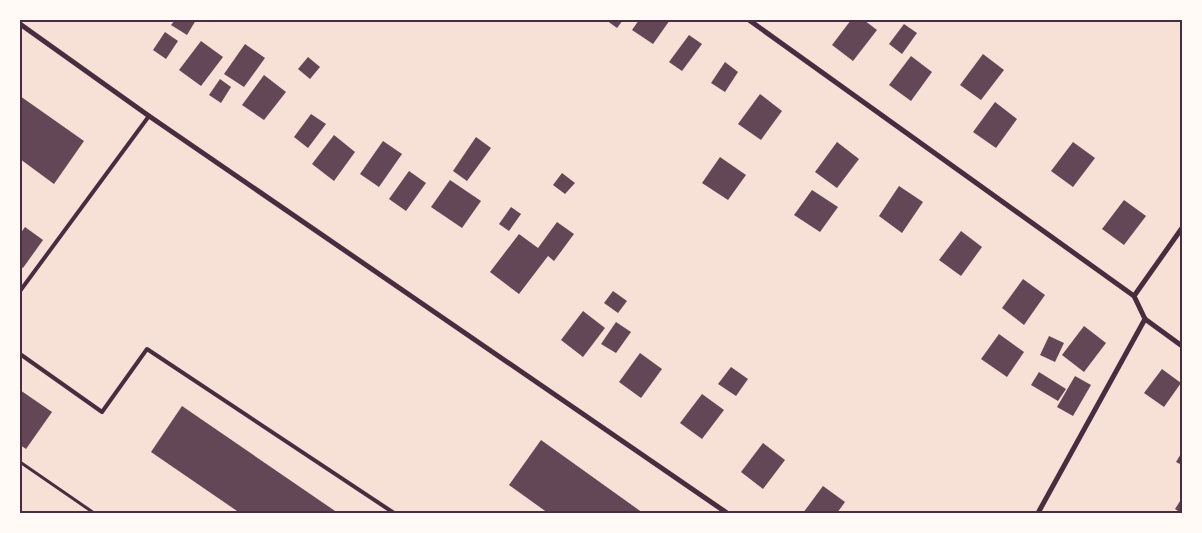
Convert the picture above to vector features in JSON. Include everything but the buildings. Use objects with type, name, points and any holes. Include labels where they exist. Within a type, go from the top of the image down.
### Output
[{"type":"street","points":[[749,20],[1134,296],[1145,319],[1182,346]]},
{"type":"street","points":[[20,24],[148,116],[727,513]]},
{"type":"street","points":[[1134,296],[1182,228]]},
{"type":"street","points":[[1038,513],[1145,319]]},
{"type":"lane","points":[[20,291],[148,116]]},
{"type":"lane","points":[[20,354],[102,412],[147,350],[394,513]]},
{"type":"path","points":[[20,462],[94,513]]}]
